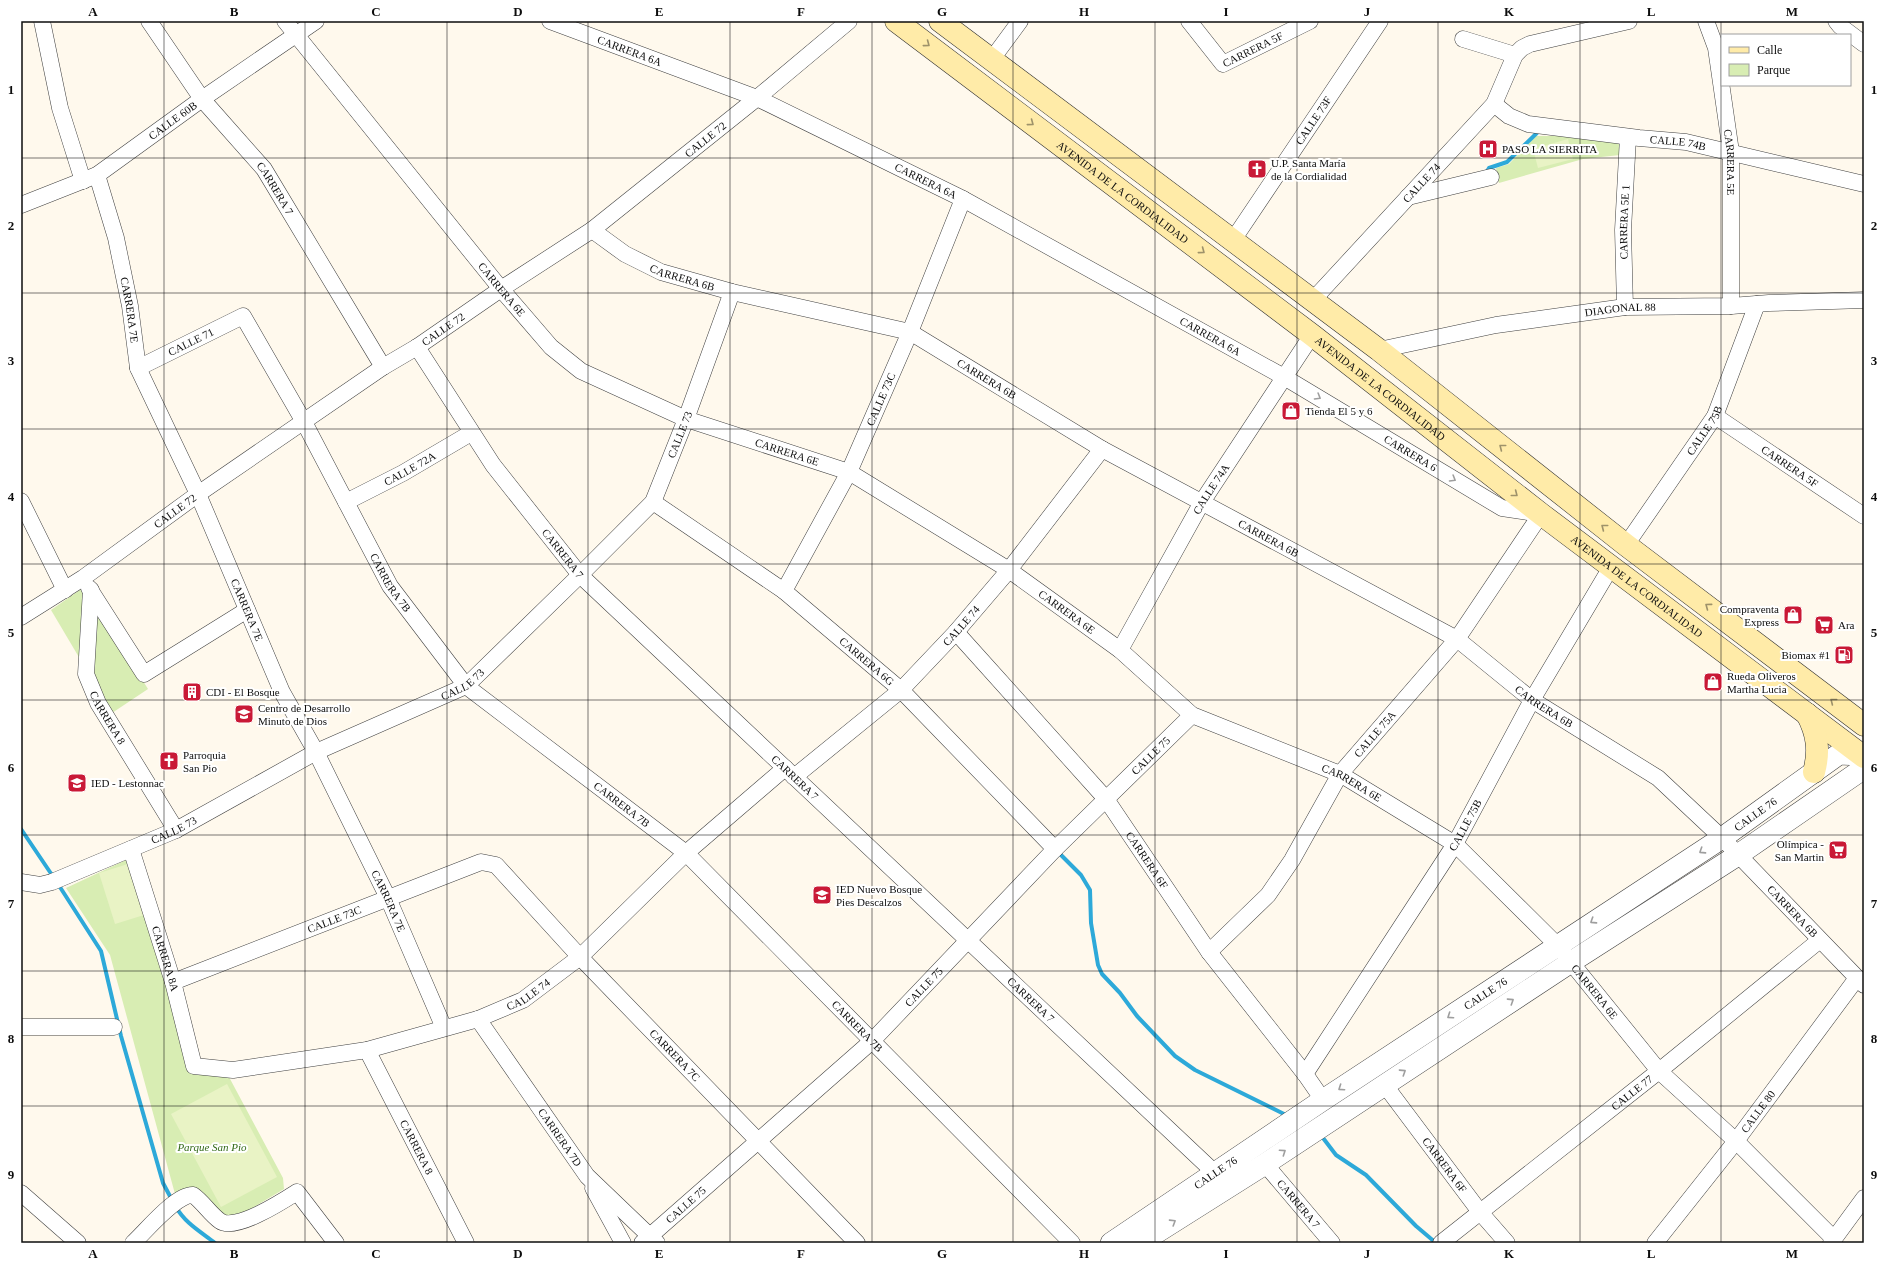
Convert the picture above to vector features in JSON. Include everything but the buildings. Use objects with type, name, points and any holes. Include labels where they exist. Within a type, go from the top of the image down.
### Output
[{"type":"main road","name":"AVENIDA DE LA CORDIALIDAD","points":[[896,21],[1312,334],[1541,514],[1863,755]]},
{"type":"main road","points":[[940,21],[1379,350],[1626,544],[1864,726]]},
{"type":"main road","points":[[1807,714],[1816,737],[1818,754],[1814,772]]},
{"type":"street","name":"CARRERA 7E","points":[[42,21],[60,108],[116,238],[130,306],[138,368],[198,494],[282,692],[316,752],[388,898],[444,1028]]},
{"type":"street","name":"CARRERA 7","points":[[149,21],[202,98],[264,169],[383,367]]},
{"type":"street","name":"CARRERA 6E","points":[[285,21],[501,289],[551,347],[581,371],[686,419],[849,472],[1009,570],[1120,650],[1192,715],[1340,774],[1455,844],[1557,945],[1659,1071],[1736,1141],[1832,1241]]},
{"type":"street","name":"CALLE 60B","points":[[21,205],[90,178],[202,98],[316,21]]},
{"type":"street","name":"CARRERA 6A","points":[[550,21],[757,98],[963,199],[1284,377]]},
{"type":"street","name":"CALLE 72","points":[[21,617],[65,590],[87,584],[198,494],[383,367],[417,347],[501,289],[592,230],[757,98],[849,21]]},
{"type":"street","points":[[992,59],[1020,21]]},
{"type":"street","name":"CARRERA 5F","points":[[1189,21],[1223,64],[1310,21]]},
{"type":"street","points":[[1463,39],[1515,55],[1522,48],[1530,44],[1629,21]]},
{"type":"street","name":"CARRERA 5E","points":[[1706,21],[1716,48],[1721,83]]},
{"type":"street","points":[[1836,21],[1851,34]]},
{"type":"street","name":"CALLE 73F","points":[[1233,240],[1377,22]]},
{"type":"street","points":[[1851,34],[1864,44]]},
{"type":"street","name":"CALLE 74","points":[[1312,301],[1494,104],[1515,55]]},
{"type":"street","name":"CARRERA 5E","points":[[1721,86],[1731,152],[1731,306]]},
{"type":"street","name":"CALLE 74B","points":[[1494,104],[1509,116],[1528,124],[1628,137],[1686,142],[1864,184]]},
{"type":"street","name":"CARRERA 5E 1","points":[[1625,307],[1623,230],[1628,137]]},
{"type":"street","points":[[1408,197],[1491,177]]},
{"type":"street","name":"CALLE 73C","points":[[784,591],[849,472],[910,332],[963,199]]},
{"type":"street","name":"CARRERA 6B","points":[[592,230],[625,254],[662,272],[732,292],[910,332],[1102,449],[1457,639],[1532,700],[1658,778],[1722,838],[1860,981]]},
{"type":"street","name":"CALLE 73","points":[[21,882],[40,885],[55,881],[131,850],[176,830],[316,752],[466,686],[580,576],[652,502],[686,419],[732,292]]},
{"type":"street","name":"DIAGONAL 88","points":[[1379,350],[1496,325],[1625,307],[1731,306],[1864,300]]},
{"type":"street","name":"CALLE 75B","points":[[1626,544],[1715,416],[1757,304]]},
{"type":"street","name":"CALLE 71","points":[[138,368],[243,316]]},
{"type":"street","name":"CARRERA 7B","points":[[243,316],[304,422],[390,586],[466,686],[686,853],[1072,1243]]},
{"type":"street","name":"CALLE 74A","points":[[1120,650],[1202,502],[1312,334]]},
{"type":"street","name":"CARRERA 7","points":[[417,347],[493,466],[580,576],[1215,1173]]},
{"type":"street","name":"CARRERA 6","points":[[1284,377],[1502,508],[1541,514]]},
{"type":"street","name":"CARRERA 5F","points":[[1715,416],[1864,516]]},
{"type":"street","name":"CALLE 72A","points":[[346,502],[403,473],[471,433]]},
{"type":"street","name":"CALLE 74","points":[[197,1068],[233,1070],[368,1050],[478,1019],[523,1000],[580,957],[686,853],[789,773],[901,690],[956,632],[1009,570],[1102,449]]},
{"type":"street","points":[[21,501],[65,590]]},
{"type":"street","name":"CARRERA 6G","points":[[652,502],[784,591],[901,690],[1055,850]]},
{"type":"street","name":"CALLE 75A","points":[[1209,952],[1268,895],[1292,860],[1340,774],[1457,639],[1541,514]]},
{"type":"street","name":"CALLE 75B","points":[[1305,1074],[1455,844],[1532,700],[1611,567]]},
{"type":"street","points":[[87,584],[144,674],[247,610]]},
{"type":"street","name":"CARRERA 8","points":[[87,584],[86,674],[98,703],[176,830]]},
{"type":"street","name":"CARRERA 6F","points":[[956,632],[1106,800],[1209,952],[1305,1074],[1323,1100]]},
{"type":"street","name":"CALLE 75","points":[[650,1240],[758,1141],[872,1042],[1055,850],[1192,715]]},
{"type":"street","name":"CALLE 76","points":[[1111,1243],[1139,1239],[1265,1164],[1384,1084],[1738,855],[1860,771],[1863,755],[1839,754],[1722,838],[1557,945],[1215,1173],[1139,1239]]},
{"type":"street","name":"CARRERA 8A","points":[[131,850],[173,982],[193,1063],[197,1068]]},
{"type":"street","name":"CALLE 73C","points":[[173,982],[481,862],[496,865]]},
{"type":"street","name":"CARRERA 7C","points":[[496,865],[580,957],[857,1243]]},
{"type":"street","name":"CALLE 77","points":[[1442,1242],[1659,1071],[1820,940]]},
{"type":"street","name":"CALLE 80","points":[[1655,1243],[1860,981]]},
{"type":"street","name":"CARRERA 7D","points":[[478,1019],[587,1176],[650,1240]]},
{"type":"street","points":[[21,1027],[114,1027]]},
{"type":"street","name":"CARRERA 8","points":[[368,1050],[462,1241]]},
{"type":"street","name":"CARRERA 6F","points":[[1384,1084],[1480,1212],[1507,1243]]},
{"type":"street","name":"CARRERA 7","points":[[1265,1164],[1332,1243]]},
{"type":"street","points":[[587,1176],[623,1243]]},
{"type":"street","points":[[133,1243],[173,1205],[188,1194],[193,1195],[221,1222],[229,1224],[237,1223],[268,1209],[297,1192],[336,1243]]},
{"type":"street","points":[[21,1193],[78,1243]]},
{"type":"street","points":[[1832,1241],[1864,1198]]},
{"type":"green space","points":[[1536,136],[1579,136],[1620,142],[1620,155],[1583,159],[1499,183],[1496,168],[1509,164]]},
{"type":"green space","points":[[1568,139],[1573,159],[1538,168],[1533,149]]},
{"type":"green space","points":[[84,587],[148,689],[112,713],[51,610]]},
{"type":"green space","name":"Parque San Pio","points":[[128,859],[170,984],[191,1074],[229,1077],[283,1178],[284,1189],[239,1216],[231,1217],[175,1194],[110,955],[66,888]]},
{"type":"green space","points":[[128,864],[144,915],[115,924],[99,873]]},
{"type":"green space","points":[[227,1084],[277,1177],[221,1207],[171,1114]]},
{"type":"waterway","points":[[1486,173],[1489,168],[1507,162],[1540,130]]},
{"type":"waterway","points":[[21,829],[54,878]]},
{"type":"waterway","points":[[1057,851],[1081,875],[1090,890],[1091,923],[1098,965],[1102,974],[1120,993],[1137,1016],[1175,1056],[1195,1070],[1288,1116]]},
{"type":"waterway","points":[[58,884],[101,951],[121,1036],[163,1183],[172,1200]]},
{"type":"waterway","points":[[1320,1134],[1336,1155],[1366,1175],[1416,1226],[1436,1243]]},
{"type":"waterway","points":[[176,1207],[189,1223],[215,1243]]},
{"type":"place","name":"PASO LA SIERRITA","points":[[1488,149]]},
{"type":"place","name":"U.P. Santa María de la Cordialidad","points":[[1257,169]]},
{"type":"place","name":"Tienda El 5 y 6","points":[[1291,411]]},
{"type":"place","name":"Compraventa Express","points":[[1793,615]]},
{"type":"place","name":"Ara","points":[[1824,625]]},
{"type":"place","name":"Biomax #1","points":[[1844,655]]},
{"type":"place","name":"Rueda Oliveros Martha Lucia","points":[[1713,682]]},
{"type":"place","name":"CDI - El Bosque","points":[[192,692]]},
{"type":"place","name":"Centro de Desarrollo Minuto de Dios","points":[[244,714]]},
{"type":"place","name":"Parroquia San Pio","points":[[169,761]]},
{"type":"place","name":"IED - Lestonnac","points":[[77,783]]},
{"type":"place","name":"Olímpica - San Martin","points":[[1838,850]]},
{"type":"place","name":"IED Nuevo Bosque Pies Descalzos","points":[[822,895]]}]
